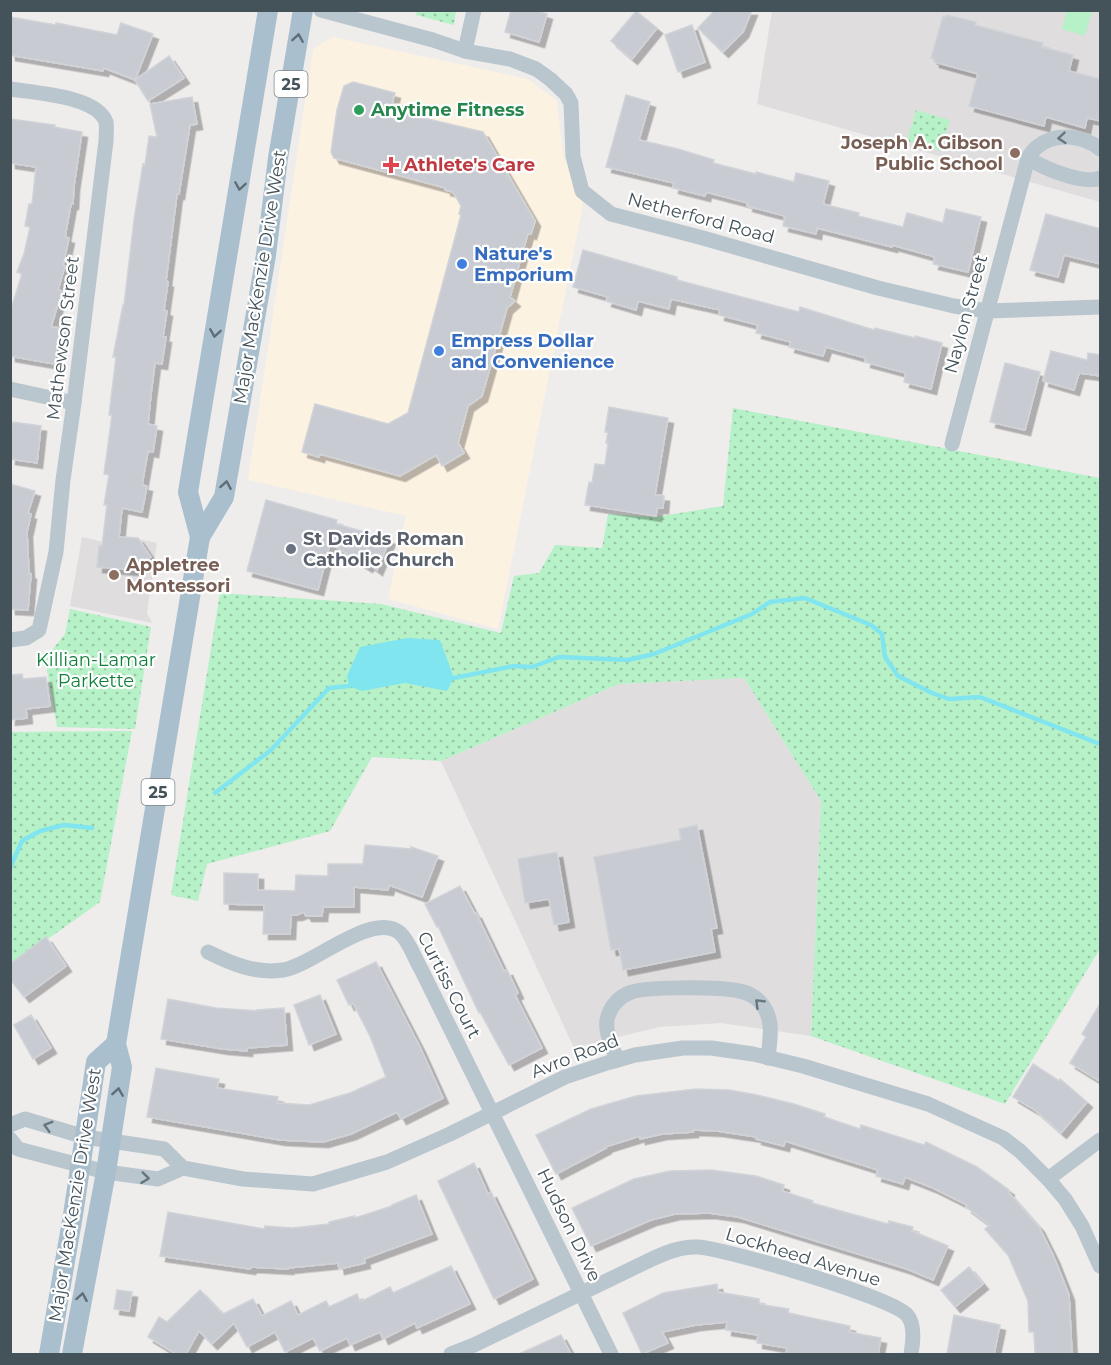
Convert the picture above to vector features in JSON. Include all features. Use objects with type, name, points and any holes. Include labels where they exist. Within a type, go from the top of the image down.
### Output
[{"type":"main road","name":"Major MacKenzie Drive West","points":[[200,537],[188,492],[268,10]]},
{"type":"main road","name":"Major MacKenzie Drive West","points":[[72,1354],[106,1173],[122,1067],[116,1044],[200,537],[224,497],[266,255],[303,10]]},
{"type":"main road","name":"Major MacKenzie Drive West","points":[[49,1354],[96,1062],[116,1044]]},
{"type":"street","name":"Netherford Road","points":[[321,10],[433,40],[465,51],[510,59],[536,69],[566,94],[571,103],[573,156],[582,190],[611,214],[878,288],[954,306],[987,310],[1101,307]]},
{"type":"street","points":[[465,51],[474,10]]},
{"type":"street","name":"Mathewson Street","points":[[10,89],[85,103],[96,108],[106,122],[105,152],[75,403],[63,480],[56,552],[39,630],[31,636],[10,640]]},
{"type":"street","points":[[1101,149],[1078,137],[1053,138],[1037,146],[1028,158],[1039,166],[1074,177],[1094,180],[1101,178]]},
{"type":"street","name":"Naylon Street","points":[[952,444],[1028,158]]},
{"type":"street","points":[[10,389],[75,403]]},
{"type":"street","name":"Curtiss Court","points":[[208,952],[247,969],[284,970],[303,964],[331,946],[373,927],[400,933],[421,969],[492,1112]]},
{"type":"street","points":[[618,1060],[606,1027],[613,1005],[631,991],[669,988],[737,990],[759,1001],[771,1022],[768,1058]]},
{"type":"street","name":"Avro Road","points":[[183,1168],[243,1179],[313,1184],[387,1162],[450,1134],[565,1077],[635,1055],[683,1048],[711,1048],[768,1058],[900,1095],[954,1114],[1003,1138],[1020,1151],[1065,1199],[1082,1226],[1101,1266]]},
{"type":"street","name":"Hudson Drive","points":[[492,1112],[611,1354]]},
{"type":"street","points":[[10,1125],[26,1119],[85,1137],[164,1149],[183,1168],[158,1179],[106,1173],[18,1149],[10,1139]]},
{"type":"street","points":[[1048,1179],[1101,1140]]},
{"type":"street","name":"Lockheed Avenue","points":[[451,1354],[668,1252],[696,1247],[735,1254],[833,1283],[897,1307],[907,1315],[912,1324],[911,1354]]},
{"type":"shaded area","name":"Joseph A. Gibson Public School","points":[[772,11],[1100,11],[1100,202],[757,104]]},
{"type":"shaded area","points":[[333,37],[528,79],[557,101],[563,155],[583,205],[498,629],[388,599],[406,516],[248,480],[313,49]]},
{"type":"shaded area","name":"Appletree Montessori","points":[[125,536],[157,543],[147,613],[152,623],[70,606],[82,537],[112,544]]},
{"type":"shaded area","points":[[744,678],[821,801],[811,1036],[721,1023],[659,1027],[574,1048],[441,761],[619,684]]},
{"type":"green space","points":[[417,11],[456,11],[454,25],[416,15]]},
{"type":"green space","points":[[1067,11],[1092,11],[1085,36],[1062,29]]},
{"type":"green space","points":[[916,110],[950,120],[941,151],[907,141]]},
{"type":"green space","points":[[733,408],[1100,478],[1100,949],[1005,1104],[811,1036],[821,801],[744,678],[619,684],[441,761],[372,757],[330,831],[207,864],[198,901],[171,895],[220,593],[381,604],[501,633],[514,576],[539,573],[555,545],[602,548],[608,514],[655,517],[723,506]]},
{"type":"green space","name":"Killian-Lamar Parkette","points":[[70,609],[151,627],[135,729],[57,727],[45,659],[65,634]]},
{"type":"green space","points":[[132,731],[100,902],[11,965],[11,732]]},
{"type":"water","points":[[407,638],[440,640],[454,678],[447,691],[405,683],[362,691],[349,686],[347,676],[360,647]]},
{"type":"building","points":[[511,10],[534,10],[547,14],[539,42],[505,32]]},
{"type":"building","points":[[715,10],[752,10],[743,32],[723,52],[698,28]]},
{"type":"building","points":[[636,11],[657,28],[632,59],[611,41]]},
{"type":"building","points":[[947,15],[1043,43],[1042,47],[1073,55],[1069,71],[1101,79],[1101,121],[1087,118],[1085,128],[1046,117],[1044,126],[969,106],[978,74],[934,62],[931,58],[943,16]]},
{"type":"building","points":[[10,17],[117,35],[121,23],[153,34],[135,80],[104,68],[103,71],[10,55]]},
{"type":"building","points":[[692,25],[705,62],[678,72],[665,35]]},
{"type":"building","points":[[169,56],[184,78],[148,101],[135,80]]},
{"type":"building","points":[[353,82],[395,93],[392,103],[416,109],[415,116],[483,132],[535,221],[531,234],[528,233],[510,297],[515,301],[507,308],[482,396],[468,406],[458,443],[464,453],[442,466],[436,455],[400,476],[320,454],[319,457],[302,452],[315,404],[388,424],[408,413],[461,215],[459,214],[461,206],[453,192],[445,190],[446,188],[334,158],[331,152],[337,110],[344,86]]},
{"type":"building","points":[[626,95],[650,102],[639,140],[678,149],[714,160],[713,163],[756,174],[756,172],[794,182],[796,173],[829,181],[823,204],[859,213],[858,216],[903,227],[907,213],[943,223],[946,209],[981,217],[968,272],[933,264],[935,257],[892,245],[892,247],[817,228],[816,234],[783,226],[785,216],[747,206],[748,203],[706,192],[705,196],[673,188],[674,183],[606,167]]},
{"type":"building","points":[[192,97],[197,124],[190,125],[179,194],[177,194],[166,281],[168,282],[164,310],[167,311],[163,337],[166,337],[162,364],[155,363],[151,394],[148,424],[157,426],[153,452],[148,451],[142,485],[147,486],[142,512],[122,508],[119,537],[138,538],[151,557],[135,570],[97,567],[107,505],[104,505],[109,475],[104,474],[112,415],[109,415],[116,357],[113,357],[124,305],[143,164],[145,165],[149,136],[157,137],[150,104]]},
{"type":"building","points":[[10,119],[55,125],[54,127],[82,132],[73,204],[71,204],[65,237],[69,238],[63,265],[65,266],[58,290],[62,291],[51,327],[60,328],[54,364],[10,356],[10,312],[22,274],[17,272],[30,227],[25,226],[29,204],[32,204],[36,167],[10,163]]},
{"type":"building","points":[[1046,214],[1101,229],[1101,264],[1064,255],[1058,277],[1030,270]]},
{"type":"building","points":[[583,250],[677,277],[677,280],[799,312],[800,307],[874,330],[875,328],[942,343],[931,389],[904,382],[906,373],[865,362],[866,358],[826,347],[823,356],[789,347],[791,342],[756,333],[758,325],[719,315],[720,310],[671,299],[669,309],[638,301],[636,310],[606,301],[608,297],[573,287]]},
{"type":"building","points":[[1051,351],[1087,360],[1088,353],[1101,355],[1101,376],[1079,373],[1074,390],[1043,381]]},
{"type":"building","points":[[1005,363],[1040,372],[1025,430],[990,422]]},
{"type":"building","points":[[609,407],[668,418],[655,495],[664,496],[663,508],[657,508],[656,516],[585,505],[595,464],[605,465],[608,432],[605,432]]},
{"type":"building","points":[[12,422],[41,426],[37,463],[10,459]]},
{"type":"building","points":[[10,484],[35,491],[28,513],[31,514],[27,532],[29,573],[31,574],[28,610],[10,609]]},
{"type":"building","name":"St Davids Roman Catholic Church","points":[[266,500],[337,520],[336,524],[390,539],[377,570],[369,564],[367,567],[330,543],[318,590],[247,571]]},
{"type":"building","points":[[22,674],[23,679],[46,677],[50,706],[26,709],[27,718],[10,720],[10,675]]},
{"type":"building","points":[[697,825],[717,928],[711,929],[715,952],[623,970],[619,949],[611,950],[594,857],[681,840],[679,829]]},
{"type":"building","points":[[365,845],[411,849],[411,847],[438,856],[422,897],[389,885],[388,890],[354,887],[354,907],[323,907],[322,916],[306,916],[304,912],[291,915],[290,934],[263,934],[264,905],[224,904],[224,873],[258,874],[258,890],[295,891],[296,875],[328,876],[328,864],[363,864]]},
{"type":"building","points":[[557,852],[569,922],[554,925],[549,899],[525,903],[518,859]]},
{"type":"building","points":[[460,886],[504,971],[507,970],[518,993],[515,995],[542,1048],[509,1065],[479,1013],[438,926],[425,904]]},
{"type":"building","points":[[46,937],[66,966],[24,997],[10,979],[10,964]]},
{"type":"building","points":[[376,962],[420,1047],[443,1098],[401,1119],[397,1112],[351,1134],[323,1142],[280,1140],[147,1117],[156,1068],[219,1079],[217,1088],[278,1097],[277,1103],[309,1105],[350,1093],[386,1077],[370,1036],[353,1003],[349,1005],[337,980]]},
{"type":"building","points":[[320,995],[336,1034],[309,1045],[294,1005]]},
{"type":"building","points":[[168,999],[216,1008],[258,1011],[284,1008],[287,1045],[247,1048],[247,1051],[161,1039]]},
{"type":"building","points":[[1101,1002],[1101,1082],[1070,1063],[1086,1037],[1082,1034]]},
{"type":"building","points":[[31,1015],[51,1048],[33,1059],[14,1025]]},
{"type":"building","points":[[1033,1064],[1059,1081],[1060,1079],[1087,1102],[1061,1133],[1035,1110],[1013,1097]]},
{"type":"building","points":[[696,1089],[729,1090],[794,1104],[860,1129],[861,1125],[924,1145],[926,1142],[977,1167],[1009,1190],[1008,1192],[1039,1227],[1069,1295],[1072,1354],[1035,1354],[1034,1332],[1029,1332],[1028,1301],[1008,1255],[985,1229],[990,1225],[966,1207],[967,1205],[933,1188],[905,1177],[903,1184],[876,1176],[878,1170],[785,1141],[784,1146],[756,1139],[757,1137],[693,1130],[693,1132],[662,1134],[640,1139],[640,1136],[605,1147],[556,1174],[536,1135],[591,1109],[636,1096]]},
{"type":"building","points":[[474,1163],[488,1194],[491,1192],[533,1279],[494,1299],[438,1181]]},
{"type":"building","points":[[711,1170],[756,1176],[784,1185],[782,1191],[813,1201],[812,1203],[888,1224],[889,1221],[913,1227],[912,1231],[948,1246],[933,1280],[907,1269],[738,1217],[709,1213],[675,1214],[651,1220],[591,1246],[572,1208],[634,1179],[670,1171]]},
{"type":"building","points":[[416,1195],[432,1234],[364,1259],[365,1263],[339,1269],[338,1263],[288,1269],[251,1267],[250,1269],[160,1256],[168,1212],[264,1229],[265,1226],[292,1228],[329,1224],[329,1222],[355,1216],[355,1218],[392,1206]]},
{"type":"building","points":[[451,1266],[470,1304],[417,1328],[415,1323],[383,1339],[380,1332],[350,1345],[347,1338],[320,1351],[313,1338],[285,1352],[275,1332],[247,1347],[234,1323],[212,1344],[199,1331],[186,1354],[176,1354],[148,1337],[159,1317],[167,1322],[200,1290],[223,1314],[253,1299],[262,1316],[291,1301],[298,1315],[326,1301],[329,1307],[357,1294],[360,1302],[390,1287],[393,1293]]},
{"type":"building","points":[[969,1267],[983,1284],[955,1307],[941,1290]]},
{"type":"building","points":[[717,1284],[718,1292],[759,1299],[759,1304],[789,1309],[788,1313],[850,1326],[849,1332],[881,1338],[878,1354],[786,1354],[787,1348],[757,1343],[758,1335],[726,1330],[727,1322],[662,1332],[668,1343],[642,1354],[623,1313],[663,1293]]},
{"type":"building","points":[[117,1290],[132,1292],[129,1311],[114,1309]]},
{"type":"building","points":[[954,1315],[1000,1325],[994,1354],[947,1354]]},
{"type":"building","points":[[561,1335],[571,1354],[519,1354]]},
{"type":"waterway","points":[[454,678],[514,666],[532,667],[559,657],[628,660],[654,654],[752,614],[770,602],[805,598],[871,625],[882,634],[885,657],[898,676],[932,693],[949,699],[980,697],[1100,744]]},
{"type":"waterway","points":[[215,793],[271,750],[329,688],[349,686]]},
{"type":"waterway","points":[[10,868],[22,841],[40,831],[64,825],[92,828]]},
{"type":"place","name":"Anytime Fitness","points":[[359,110]]},
{"type":"place","name":"Joseph A. Gibson Public School","points":[[1015,153]]},
{"type":"place","name":"Athlete's Care","points":[[391,165]]},
{"type":"place","name":"Nature's Emporium","points":[[462,264]]},
{"type":"place","name":"Empress Dollar and Convenience","points":[[439,351]]},
{"type":"place","name":"St Davids Roman Catholic Church","points":[[291,549]]},
{"type":"place","name":"Appletree Montessori","points":[[114,575]]}]
